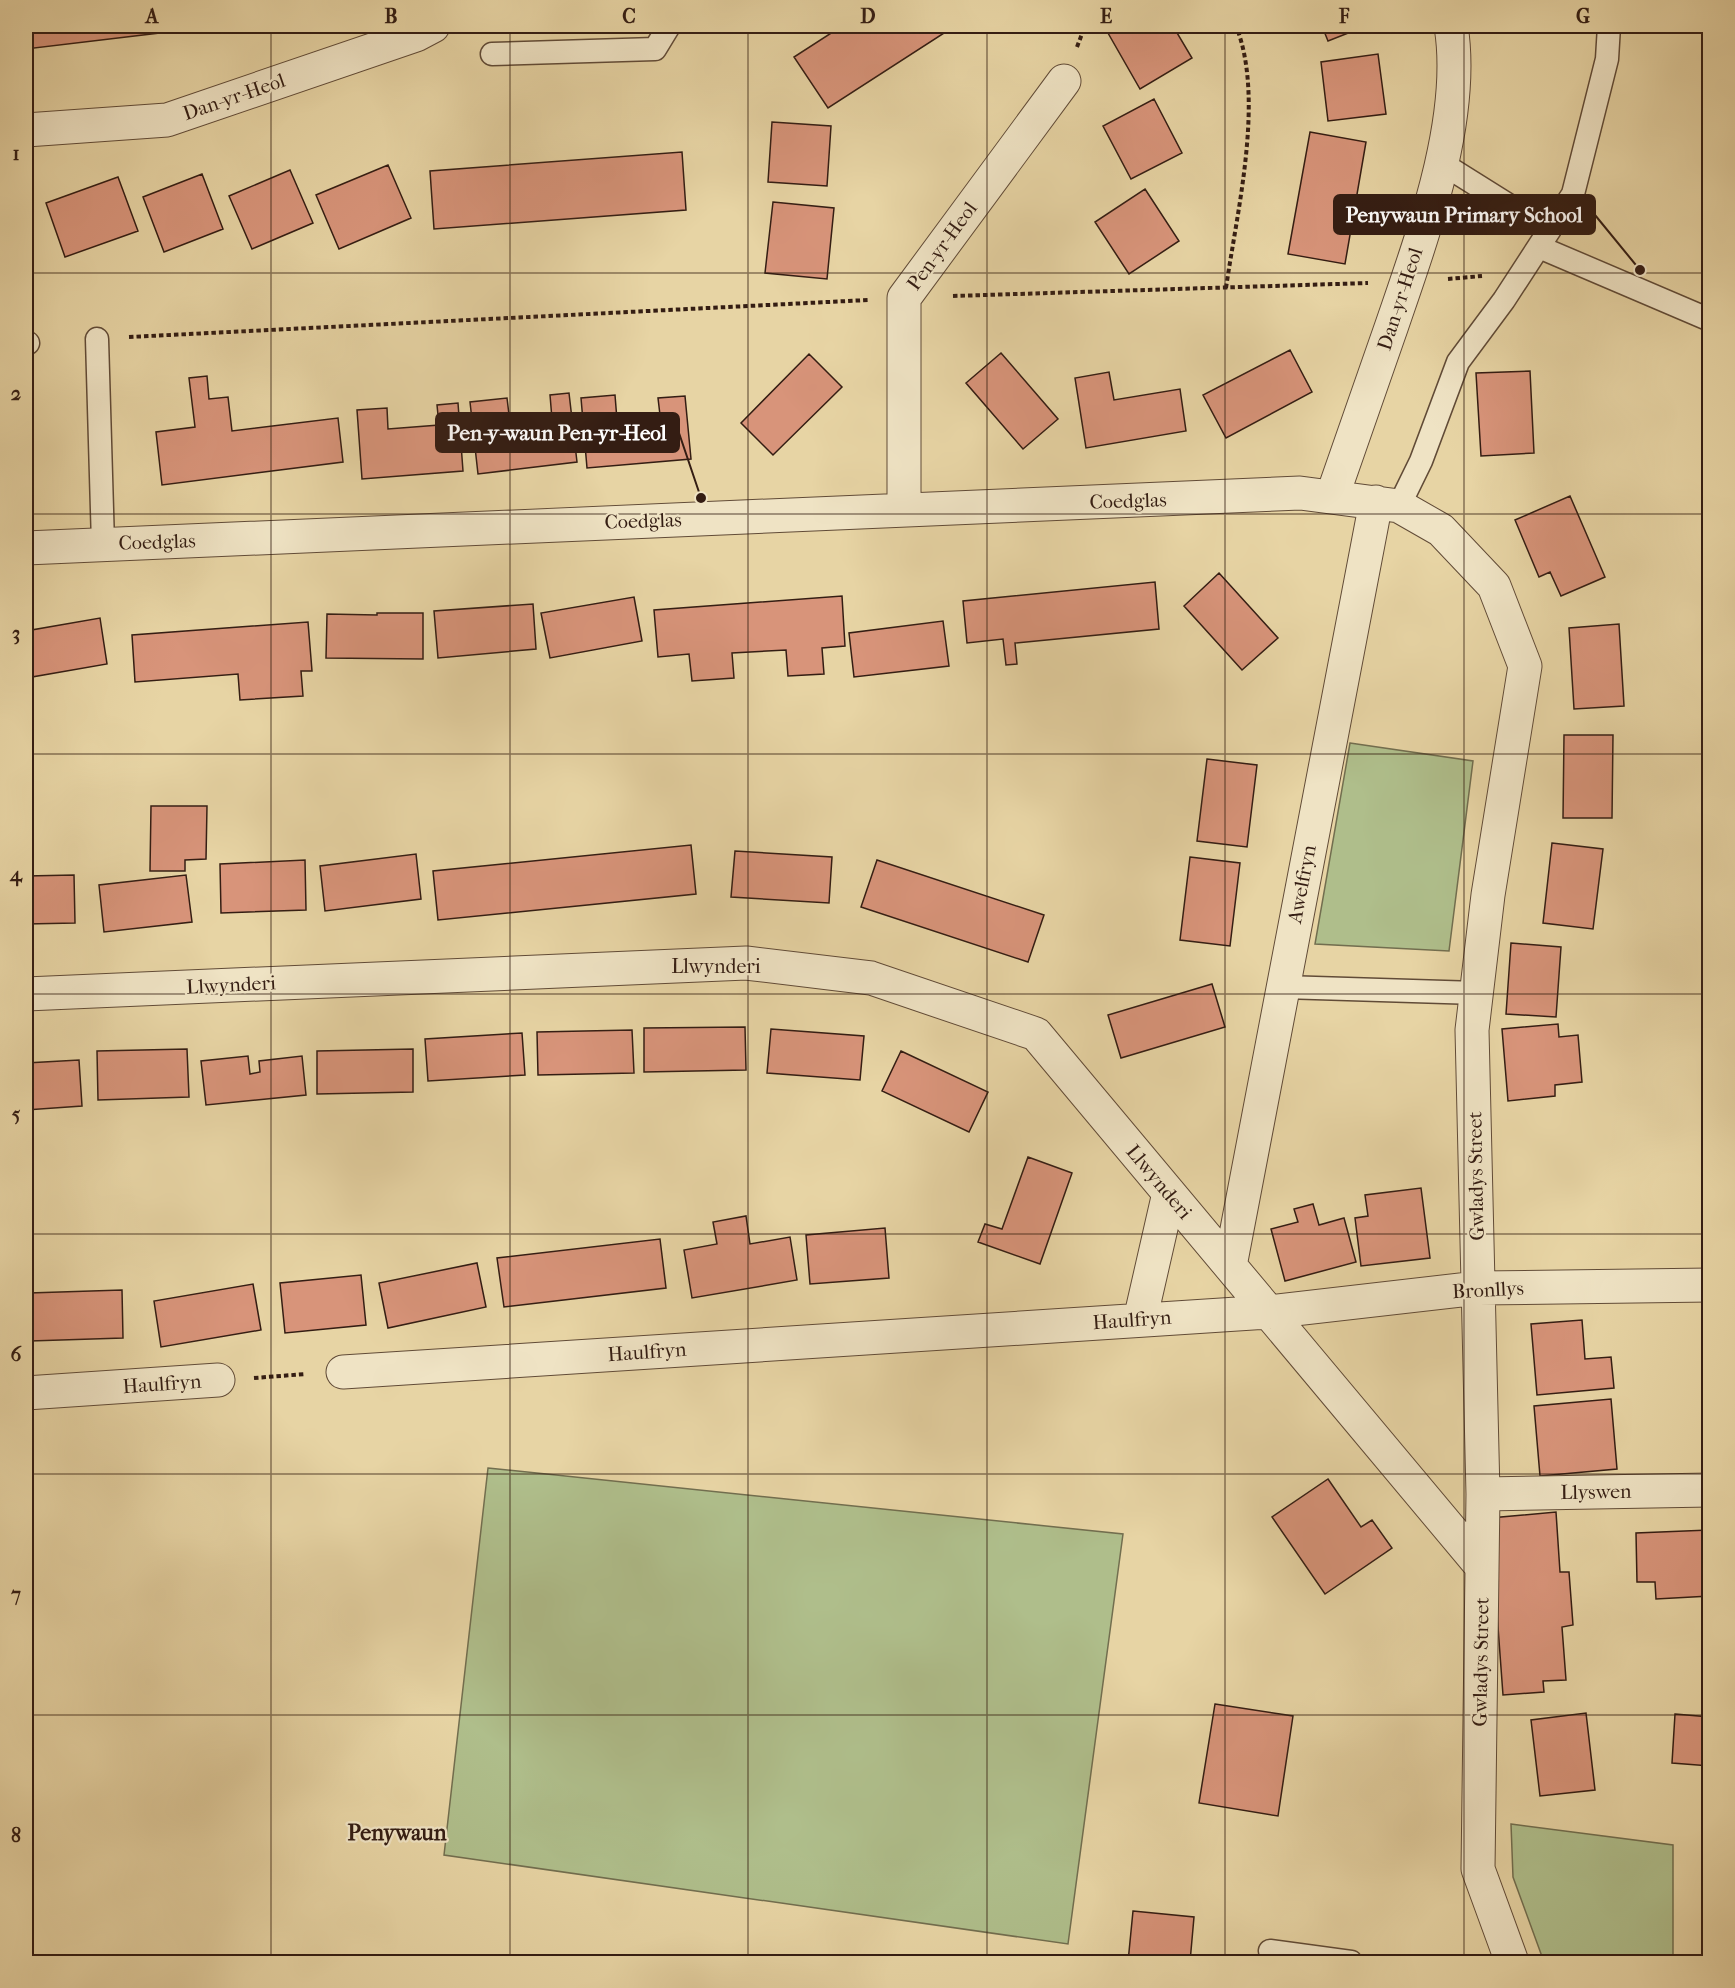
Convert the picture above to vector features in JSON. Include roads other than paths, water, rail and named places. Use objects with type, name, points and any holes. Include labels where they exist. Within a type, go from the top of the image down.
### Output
[{"type":"street","name":"Dan-yr-Heol","points":[[26,130],[167,120],[416,35],[433,26]]},
{"type":"street","name":"Dan-yr-Heol","points":[[1332,497],[1407,282],[1443,164],[1456,56],[1451,26]]},
{"type":"street","name":"Pen-yr-Heol","points":[[904,510],[904,298],[1064,81]]},
{"type":"street","name":"Coedglas","points":[[26,548],[1300,493],[1332,497]]},
{"type":"street","name":"Gwladys Street","points":[[1332,497],[1388,504],[1441,530],[1494,586],[1525,666],[1488,895],[1472,1029],[1483,1494],[1478,1869],[1512,1962]]},
{"type":"street","name":"Awelfryn","points":[[1230,1266],[1283,987],[1388,504]]},
{"type":"street","name":"Llwynderi","points":[[26,994],[746,963],[871,978],[1036,1034],[1482,1567]]},
{"type":"street","points":[[1140,1320],[1169,1193]]},
{"type":"street","name":"Bronllys","points":[[1268,1312],[1478,1288],[1710,1285]]},
{"type":"street","name":"Haulfryn","points":[[343,1372],[1268,1312]]},
{"type":"street","name":"Haulfryn","points":[[26,1393],[218,1380]]},
{"type":"street","name":"Llyswen","points":[[1483,1494],[1710,1490]]},
{"type":"lane","points":[[492,54],[655,49],[669,26]]},
{"type":"lane","points":[[1388,504],[1421,461],[1458,362],[1539,247],[1573,194],[1607,59],[1609,26]]},
{"type":"lane","points":[[1443,164],[1518,211]]},
{"type":"lane","points":[[1539,247],[1710,320]]},
{"type":"lane","points":[[97,339],[103,544]]},
{"type":"lane","points":[[1283,987],[1477,993]]},
{"type":"lane","points":[[1270,1951],[1351,1962]]},
{"type":"place","name":"Penywaun Primary School","points":[[1640,270]]},
{"type":"place","name":"Pen-y-waun Pen-yr-Heol","points":[[701,498]]},
{"type":"district","name":"Penywaun","points":[[397,1833]]}]
